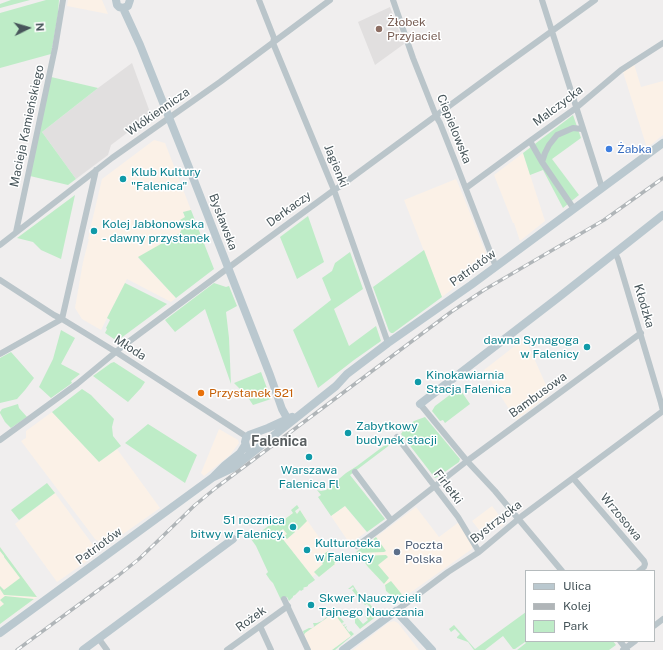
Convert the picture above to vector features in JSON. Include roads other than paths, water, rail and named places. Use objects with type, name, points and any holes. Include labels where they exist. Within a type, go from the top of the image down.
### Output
[{"type":"main road","name":"Bysławska","points":[[116,0],[117,5],[123,8],[140,45],[282,409],[289,420]]},
{"type":"main road","points":[[123,8],[128,6],[130,0]]},
{"type":"main road","name":"Patriotów","points":[[256,433],[299,415],[388,343],[496,267],[663,143]]},
{"type":"main road","points":[[420,404],[615,254],[663,215]]},
{"type":"main road","name":"Patriotów","points":[[266,442],[289,420]]},
{"type":"main road","points":[[256,433],[262,435],[266,442],[253,453],[248,450],[246,441],[250,434],[256,433]]},
{"type":"main road","name":"Patriotów","points":[[0,633],[212,478],[241,452],[246,441]]},
{"type":"main road","name":"Patriotów","points":[[212,478],[229,470],[253,453]]},
{"type":"main road","points":[[83,650],[233,540]]},
{"type":"main road","points":[[396,611],[432,650]]},
{"type":"main road","name":"Bystrzycka","points":[[343,650],[396,611]]},
{"type":"street","name":"Macieja Kamieńskiego","points":[[16,232],[55,48],[63,0]]},
{"type":"street","name":"Jagienki","points":[[260,0],[274,38],[273,43],[334,190],[388,343]]},
{"type":"street","name":"Włókiennicza","points":[[0,245],[96,170],[156,126],[169,119],[330,0]]},
{"type":"street","name":"Ciepielowska","points":[[393,0],[413,58],[466,188],[496,267]]},
{"type":"street","points":[[542,0],[602,188]]},
{"type":"street","name":"Derkaczy","points":[[0,440],[71,389],[116,352],[255,248],[595,0]]},
{"type":"street","name":"Malczycka","points":[[466,188],[576,108],[621,70],[663,43]]},
{"type":"street","points":[[542,162],[549,144],[557,136],[572,128],[582,129]]},
{"type":"street","points":[[530,141],[542,162],[574,209]]},
{"type":"street","points":[[0,354],[62,319],[96,170]]},
{"type":"street","name":"Kłodzka","points":[[615,254],[618,258],[662,403],[663,411]]},
{"type":"street","name":"Młoda","points":[[0,280],[54,315],[116,352],[246,441]]},
{"type":"street","name":"Bambusowa","points":[[357,546],[467,461],[641,334]]},
{"type":"street","points":[[420,404],[561,570]]},
{"type":"street","name":"Bystrzycka","points":[[396,611],[448,572],[479,552],[519,519],[663,411]]},
{"type":"street","name":"Firletki","points":[[397,438],[458,517],[479,552]]},
{"type":"street","points":[[355,472],[391,520]]},
{"type":"street","name":"Wrzosowa","points":[[574,478],[644,561],[645,564],[641,570]]},
{"type":"street","points":[[284,599],[308,650]]},
{"type":"street","name":"Rożek","points":[[231,649],[288,606]]},
{"type":"street","points":[[655,625],[663,619]]},
{"type":"street","points":[[260,626],[271,650]]},
{"type":"street","points":[[99,638],[107,650]]},
{"type":"street","points":[[625,649],[634,642]]},
{"type":"railway","points":[[17,650],[139,559],[195,505],[217,487],[451,312],[484,290],[604,220],[663,178]]},
{"type":"place","name":"Żłobek Przyjaciel","points":[[379,29]]},
{"type":"place","name":"Żabka","points":[[609,149]]},
{"type":"place","name":"Klub Kultury \"Falenica\"","points":[[123,179]]},
{"type":"place","name":"Kolej Jabłonowska - dawny przystanek","points":[[94,231]]},
{"type":"place","name":"dawna Synagoga w Falenicy","points":[[587,347]]},
{"type":"place","name":"Kinokawiarnia Stacja Falenica","points":[[418,382]]},
{"type":"place","name":"Przystanek 521","points":[[201,393]]},
{"type":"place","name":"Zabytkowy budynek stacji","points":[[348,433]]},
{"type":"place","name":"Warszawa Falenica Fl","points":[[309,457]]},
{"type":"place","name":"51 rocznica bitwy w Falenicy.","points":[[293,527]]},
{"type":"place","name":"Kulturoteka w Falenicy","points":[[307,550]]},
{"type":"place","name":"Poczta Polska","points":[[397,552]]},
{"type":"place","name":"Skwer Nauczycieli Tajnego Nauczania","points":[[311,605]]},
{"type":"district","name":"Falenica","points":[[279,442]]}]
